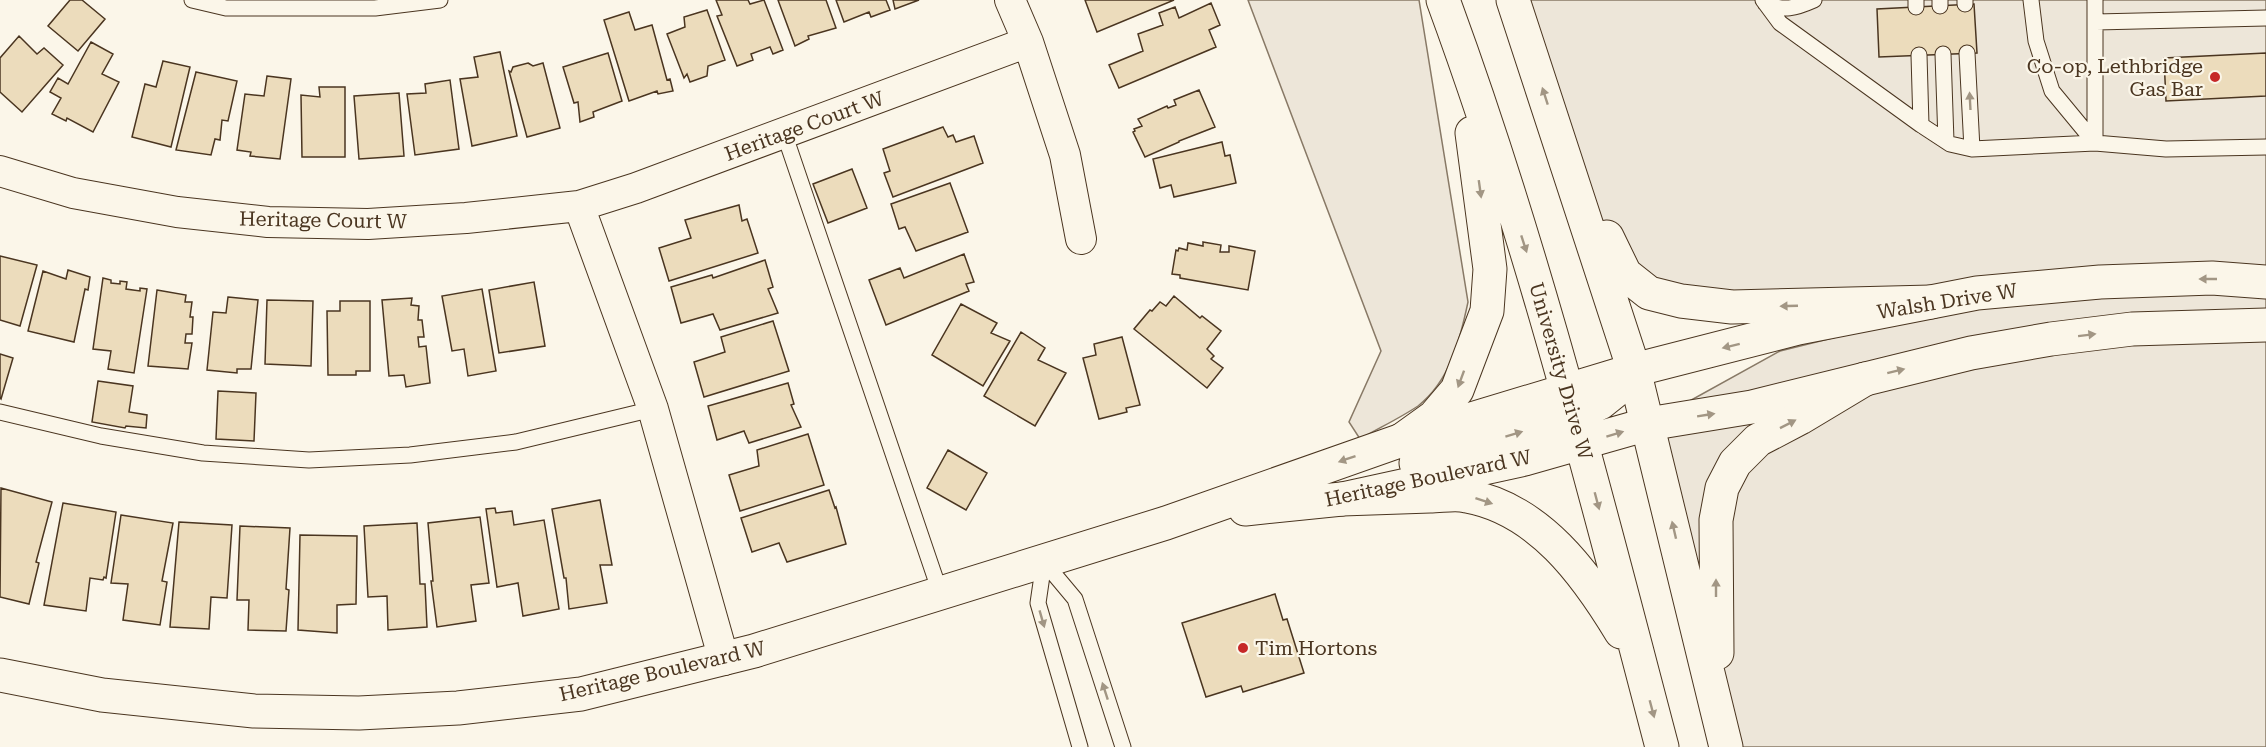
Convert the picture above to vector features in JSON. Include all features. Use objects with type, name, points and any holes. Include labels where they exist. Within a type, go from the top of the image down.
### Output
[{"type":"main road","name":"University Drive W","points":[[1443,0],[1461,48],[1530,264],[1574,416],[1662,747]]},
{"type":"main road","points":[[1514,0],[1634,370],[1726,747]]},
{"type":"main road","points":[[1402,440],[1434,417],[1457,390],[1487,311],[1490,269],[1461,48]]},
{"type":"main road","points":[[1563,152],[1625,274],[1649,293],[1681,301],[1732,307],[1931,302]]},
{"type":"main road","name":"Walsh Drive W","points":[[1574,416],[1634,370],[1798,328],[1977,292],[2100,282],[2212,278],[2266,282]]},
{"type":"main road","points":[[1574,416],[1648,424],[1752,407],[1971,353],[2051,339],[2132,329],[2266,325]]},
{"type":"main road","points":[[1717,709],[1716,520],[1722,488],[1735,463],[1758,440],[1865,379]]},
{"type":"main road","name":"Heritage Boulevard W","points":[[0,675],[102,695],[254,711],[359,713],[458,708],[581,694],[724,660],[1044,562],[1166,523],[1402,440],[1574,416]]},
{"type":"main road","name":"Heritage Boulevard W","points":[[1166,523],[1258,507],[1342,500],[1574,416]]},
{"type":"main road","points":[[1342,500],[1466,495],[1518,515],[1542,532],[1584,577],[1596,592],[1640,663]]},
{"type":"street","points":[[1010,0],[1028,42],[1065,155],[1081,239]]},
{"type":"street","name":"Heritage Court W","points":[[0,171],[73,193],[177,212],[268,222],[368,224],[466,218],[579,206],[636,188],[1028,42]]},
{"type":"street","points":[[579,206],[653,409],[724,660]]},
{"type":"lane","points":[[192,0],[226,8],[375,8],[440,0]]},
{"type":"lane","points":[[1764,2],[1777,10],[1797,8],[1814,0]]},
{"type":"lane","points":[[2031,0],[2036,41],[2052,91],[2095,143]]},
{"type":"lane","points":[[2095,0],[2095,143]]},
{"type":"lane","points":[[1764,2],[1780,24],[1921,126],[1946,141],[1972,149],[2095,143],[2166,149],[2266,147]]},
{"type":"lane","points":[[2096,22],[2266,18]]},
{"type":"lane","points":[[1967,53],[1972,149]]},
{"type":"lane","points":[[1943,54],[1946,141]]},
{"type":"lane","points":[[1918,55],[1921,126]]},
{"type":"lane","points":[[784,133],[940,592]]},
{"type":"lane","points":[[0,412],[101,436],[203,453],[309,460],[410,455],[516,442],[653,409]]},
{"type":"lane","points":[[1044,562],[1038,603],[1080,747]]},
{"type":"lane","points":[[1044,562],[1075,598],[1123,747]]},
{"type":"shaded area","points":[[1248,0],[1419,0],[1468,302],[1452,359],[1438,385],[1418,406],[1360,439],[1349,422],[1381,351]]},
{"type":"shaded area","points":[[1513,0],[2266,0],[2266,747],[1726,747],[1648,424],[1780,351],[1909,319],[1732,307],[1625,274],[1563,152]]},
{"type":"building","points":[[70,0],[82,0],[105,19],[78,51],[48,26]]},
{"type":"building","points":[[716,0],[748,0],[750,4],[764,0],[783,50],[773,54],[770,47],[751,54],[753,60],[737,66],[717,16],[722,15]]},
{"type":"building","points":[[778,0],[826,0],[836,28],[808,36],[809,39],[795,46]]},
{"type":"building","points":[[836,0],[886,0],[890,10],[871,17],[869,12],[844,22]]},
{"type":"building","points":[[893,0],[919,0],[895,9]]},
{"type":"building","points":[[1085,0],[1174,0],[1097,32]]},
{"type":"building","points":[[1211,3],[1220,25],[1209,30],[1216,47],[1119,88],[1109,65],[1143,51],[1138,34],[1163,25],[1159,13],[1175,7],[1179,18]]},
{"type":"building","points":[[1974,4],[1977,53],[1879,57],[1877,9]]},
{"type":"building","points":[[707,10],[725,60],[708,66],[707,76],[690,82],[687,74],[684,78],[667,34],[685,27],[684,17]]},
{"type":"building","points":[[629,12],[635,30],[652,25],[667,80],[670,79],[673,91],[658,94],[657,91],[629,101],[604,20]]},
{"type":"building","points":[[19,36],[37,54],[44,48],[63,65],[22,112],[0,92],[0,58]]},
{"type":"building","points":[[91,42],[113,54],[102,74],[119,82],[93,132],[67,118],[66,121],[52,114],[61,98],[50,92],[58,78],[68,84]]},
{"type":"building","points":[[500,52],[517,136],[472,146],[460,79],[478,77],[474,57]]},
{"type":"building","points":[[608,53],[622,101],[593,112],[594,117],[580,122],[578,102],[574,103],[563,67]]},
{"type":"building","name":"Co-op, Lethbridge Gas Bar","points":[[2266,53],[2266,96],[2166,101],[2164,58]]},
{"type":"building","points":[[163,61],[190,67],[171,147],[132,137],[145,84],[156,87]]},
{"type":"building","points":[[528,63],[533,66],[543,63],[560,128],[527,137],[509,71],[511,72],[513,67]]},
{"type":"building","points":[[196,72],[237,81],[228,121],[222,120],[220,140],[215,139],[211,155],[176,150]]},
{"type":"building","points":[[267,76],[291,79],[280,159],[250,156],[251,152],[237,150],[245,94],[264,96]]},
{"type":"building","points":[[450,80],[459,149],[415,155],[407,94],[426,93],[425,84]]},
{"type":"building","points":[[319,87],[345,87],[345,157],[302,157],[301,95],[320,97]]},
{"type":"building","points":[[1199,90],[1215,127],[1145,157],[1133,132],[1134,129],[1142,126],[1138,119],[1167,106],[1168,108],[1176,105],[1174,100]]},
{"type":"building","points":[[399,93],[404,156],[359,159],[354,96]]},
{"type":"building","points":[[943,127],[948,137],[953,135],[956,142],[974,136],[983,163],[893,197],[884,173],[890,171],[883,149]]},
{"type":"building","points":[[1222,142],[1225,156],[1230,155],[1236,183],[1174,197],[1171,185],[1160,188],[1153,159]]},
{"type":"building","points":[[852,169],[867,208],[828,223],[813,184]]},
{"type":"building","points":[[950,183],[968,232],[916,251],[905,227],[899,229],[891,204]]},
{"type":"building","points":[[739,205],[742,221],[747,219],[758,253],[669,281],[659,248],[691,238],[685,220]]},
{"type":"building","points":[[1203,242],[1221,245],[1220,252],[1229,252],[1229,246],[1255,251],[1248,290],[1180,278],[1180,275],[1172,274],[1176,250],[1178,251],[1179,248],[1187,250],[1188,243],[1203,246]]},
{"type":"building","points":[[964,254],[974,282],[966,284],[969,291],[886,325],[869,280],[900,268],[904,278]]},
{"type":"building","points":[[0,256],[37,265],[20,326],[0,320]]},
{"type":"building","points":[[765,260],[773,287],[768,289],[778,313],[720,330],[713,314],[681,323],[671,287],[712,275],[713,278]]},
{"type":"building","points":[[68,270],[90,277],[88,290],[85,289],[74,342],[28,331],[43,271],[66,279]]},
{"type":"building","points":[[103,278],[111,280],[111,283],[127,282],[126,289],[140,291],[140,288],[147,289],[134,373],[108,369],[111,351],[93,349]]},
{"type":"building","points":[[534,282],[545,346],[499,353],[489,290]]},
{"type":"building","points":[[482,289],[496,371],[468,376],[464,349],[452,351],[442,296]]},
{"type":"building","points":[[157,290],[186,295],[185,302],[192,302],[190,317],[193,317],[192,334],[186,334],[185,343],[192,343],[188,369],[148,366]]},
{"type":"building","points":[[1174,296],[1200,318],[1202,316],[1221,331],[1207,349],[1214,356],[1211,359],[1223,368],[1207,388],[1134,329],[1150,310],[1152,311],[1160,302],[1166,306]]},
{"type":"building","points":[[228,297],[258,300],[251,369],[237,369],[237,373],[207,370],[213,312],[226,313]]},
{"type":"building","points":[[412,298],[411,305],[419,306],[418,320],[422,320],[424,337],[418,337],[419,347],[426,346],[430,383],[406,387],[404,375],[389,376],[382,300]]},
{"type":"building","points":[[267,300],[313,301],[311,366],[265,364]]},
{"type":"building","points":[[340,301],[370,301],[370,371],[356,371],[356,375],[328,375],[327,311],[340,311]]},
{"type":"building","points":[[961,304],[997,323],[991,333],[1010,341],[983,386],[932,355]]},
{"type":"building","points":[[773,321],[789,371],[704,397],[694,362],[725,352],[721,337]]},
{"type":"building","points":[[1021,332],[1045,348],[1038,360],[1066,373],[1035,426],[984,396]]},
{"type":"building","points":[[1122,337],[1140,405],[1126,408],[1127,412],[1099,419],[1083,358],[1096,355],[1094,344]]},
{"type":"building","points":[[0,354],[13,358],[1,399],[0,398]]},
{"type":"building","points":[[98,381],[133,386],[129,412],[147,415],[146,428],[126,426],[125,428],[92,422]]},
{"type":"building","points":[[788,383],[794,404],[791,405],[801,427],[749,443],[744,431],[717,440],[708,406]]},
{"type":"building","points":[[218,391],[256,393],[254,441],[216,439]]},
{"type":"building","points":[[808,434],[824,485],[740,511],[729,475],[759,466],[757,450]]},
{"type":"building","points":[[948,450],[987,473],[966,510],[927,488]]},
{"type":"building","points":[[1,488],[52,502],[36,562],[39,563],[29,604],[0,597]]},
{"type":"building","points":[[829,490],[846,544],[787,562],[779,543],[752,552],[741,518]]},
{"type":"building","points":[[600,500],[612,565],[600,565],[607,603],[569,609],[566,578],[564,578],[552,509]]},
{"type":"building","points":[[63,503],[116,512],[106,578],[104,577],[103,580],[90,578],[86,611],[44,605]]},
{"type":"building","points":[[495,508],[496,513],[512,511],[514,525],[544,520],[559,609],[523,616],[518,583],[497,587],[486,509]]},
{"type":"building","points":[[121,515],[173,523],[162,581],[167,582],[160,625],[123,620],[128,584],[111,583]]},
{"type":"building","points":[[480,517],[489,583],[471,585],[476,621],[437,627],[431,581],[433,581],[428,523]]},
{"type":"building","points":[[179,522],[232,525],[227,598],[211,597],[209,629],[170,627]]},
{"type":"building","points":[[417,523],[420,584],[425,584],[427,627],[388,630],[387,596],[368,597],[364,526]]},
{"type":"building","points":[[240,526],[290,528],[286,631],[248,630],[249,600],[237,600]]},
{"type":"building","points":[[300,535],[357,536],[356,604],[337,605],[337,633],[298,630]]},
{"type":"building","name":"Tim Hortons","points":[[1275,594],[1283,620],[1287,619],[1304,673],[1243,692],[1241,686],[1206,697],[1182,623]]},
{"type":"place","name":"Co-op, Lethbridge Gas Bar","points":[[2215,77]]},
{"type":"place","name":"Tim Hortons","points":[[1243,648]]}]
